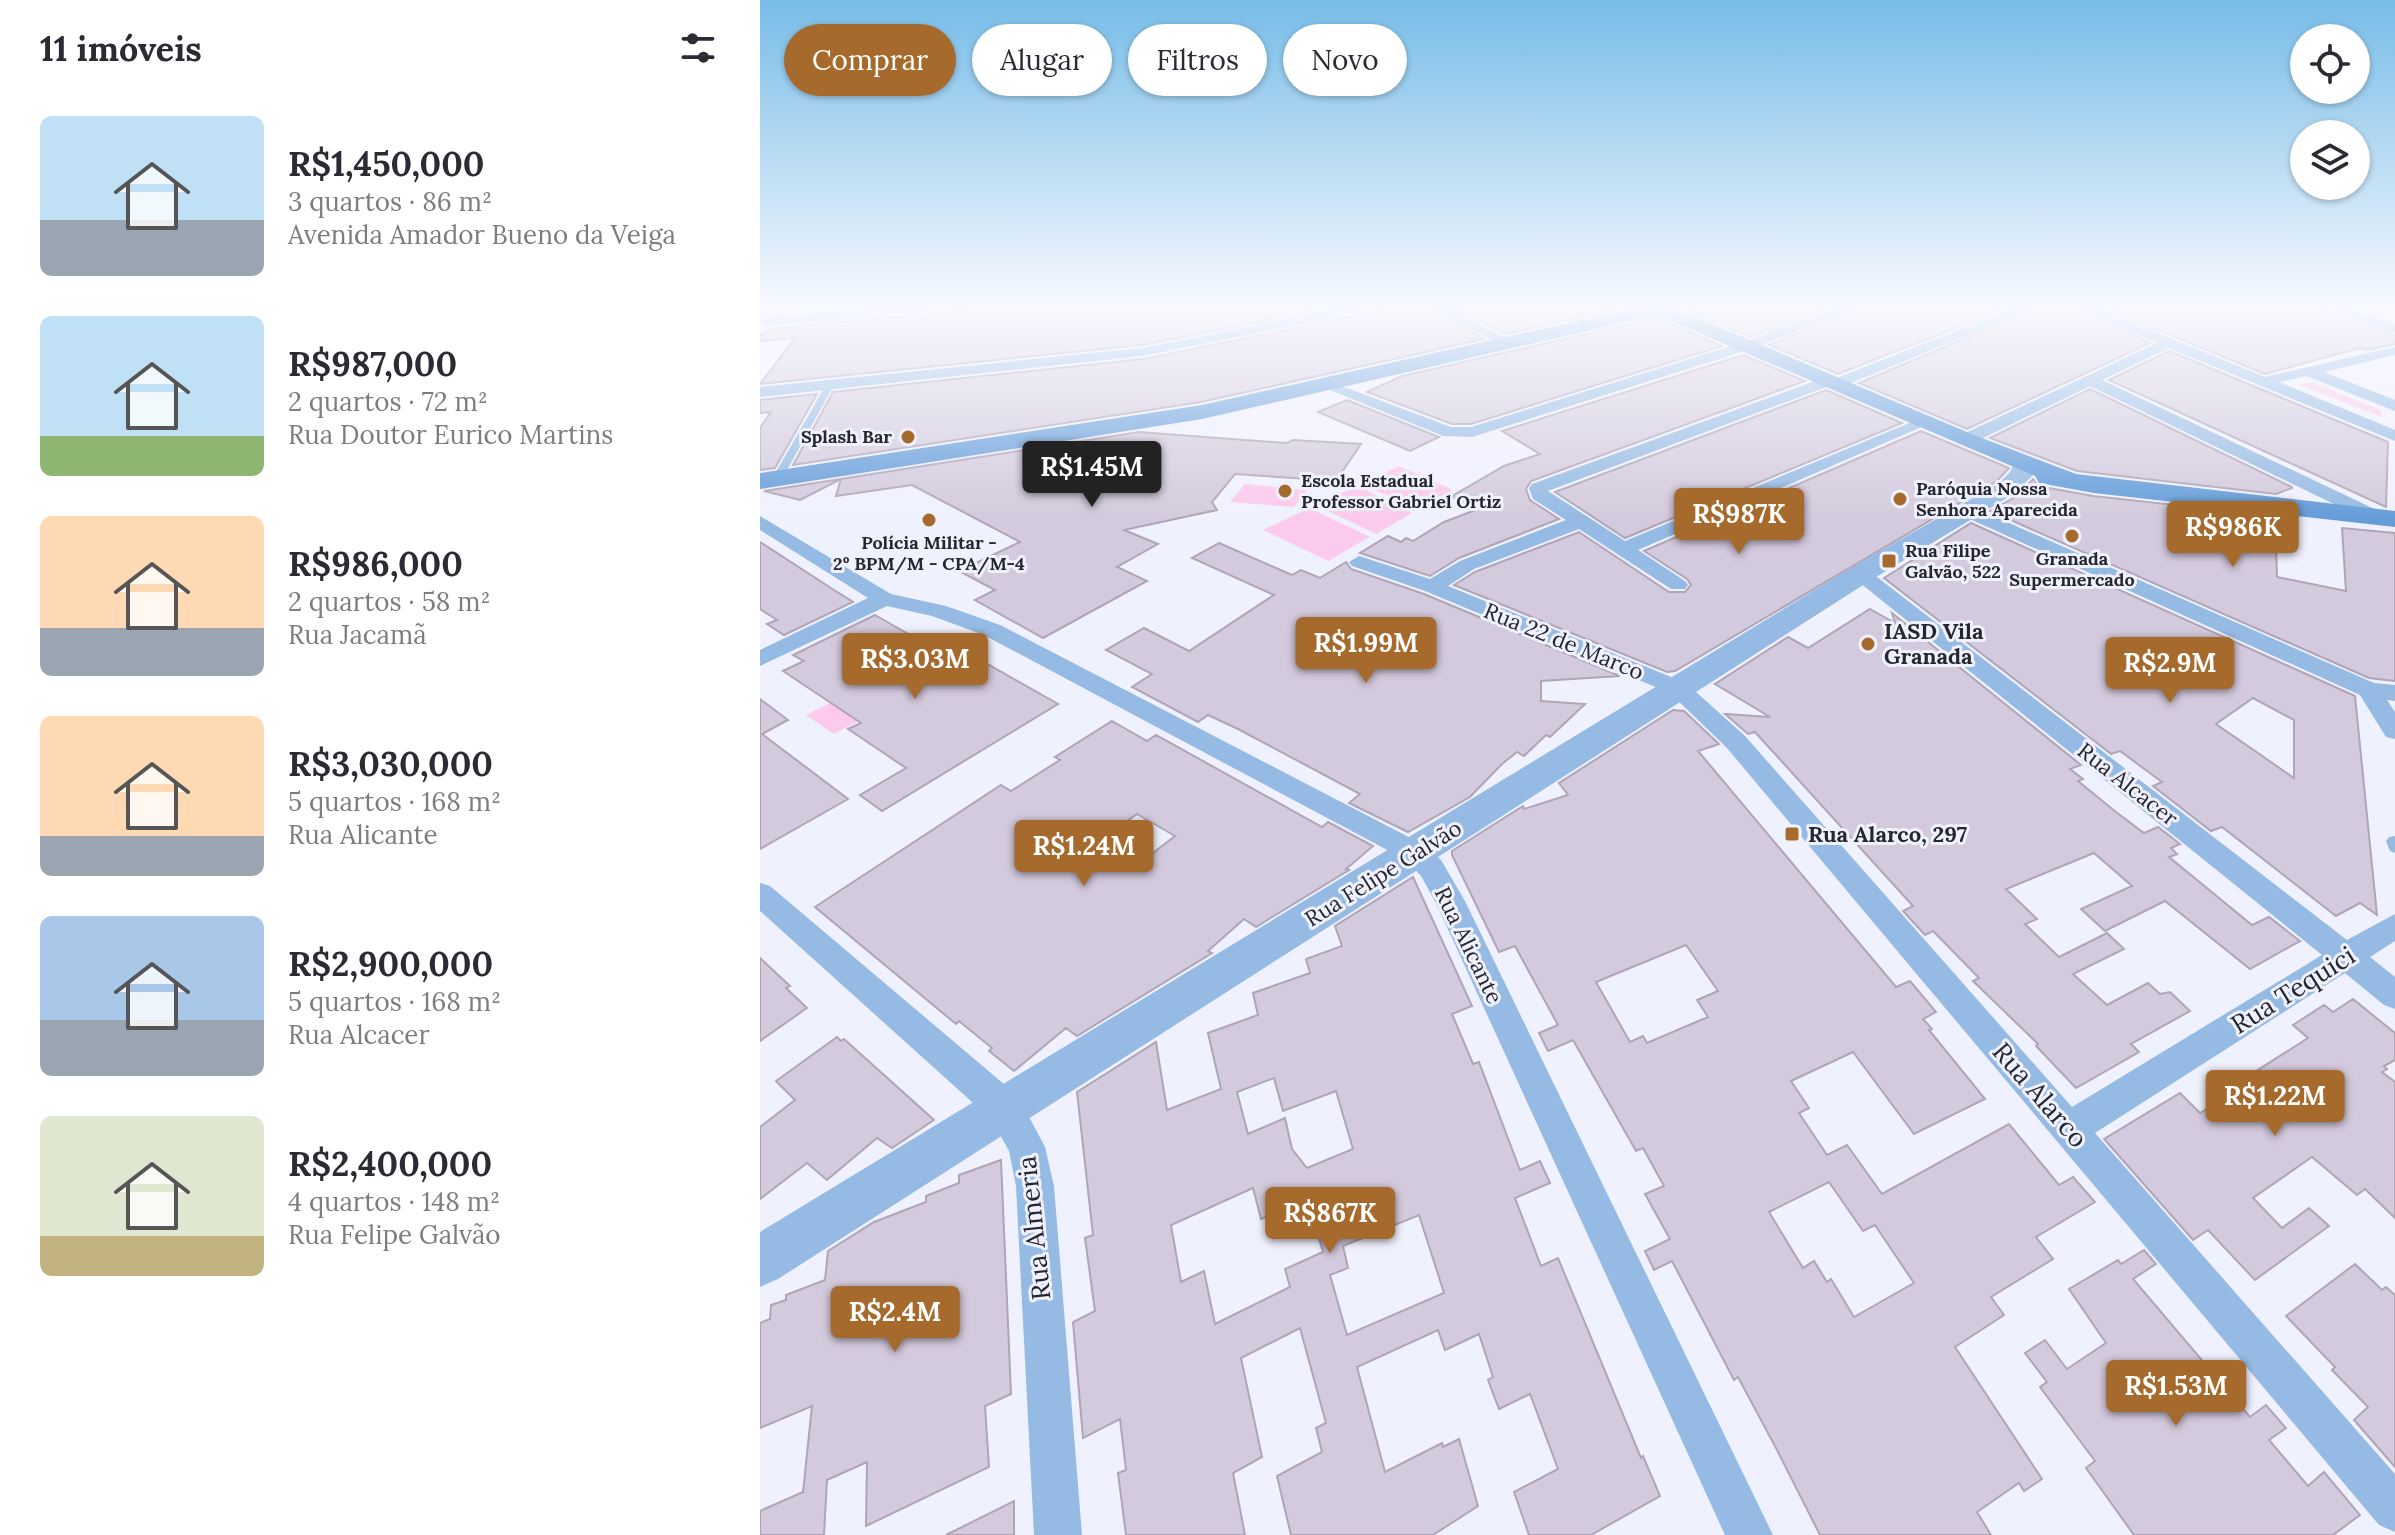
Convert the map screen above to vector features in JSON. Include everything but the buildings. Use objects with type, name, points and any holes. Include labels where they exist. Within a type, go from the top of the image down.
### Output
[{"type":"main road","points":[[768,480],[1140,423],[1367,376]]},
{"type":"main road","points":[[1817,376],[1965,440],[2017,476],[2386,518]]},
{"type":"street","points":[[760,392],[920,376]]},
{"type":"street","points":[[1326,385],[1449,432],[1466,433],[1651,376]]},
{"type":"street","points":[[1678,585],[1540,495],[1537,492],[1541,485],[1849,376]]},
{"type":"street","points":[[1965,440],[2099,376]]},
{"type":"street","points":[[2252,376],[2395,436]]},
{"type":"street","points":[[2265,381],[2289,376]]},
{"type":"street","points":[[2320,376],[2395,406]]},
{"type":"street","points":[[2090,380],[2386,518]]},
{"type":"street","points":[[1624,549],[1925,422]]},
{"type":"street","name":"Rua Felipe Galvão","points":[[760,1261],[1861,574],[1968,511],[2017,476]]},
{"type":"street","points":[[1968,511],[2369,690],[2395,693]]},
{"type":"street","name":"Rua Alicante","points":[[760,522],[884,599],[938,611],[992,630],[1416,853],[1431,868],[1450,901],[1749,1535]]},
{"type":"street","points":[[1432,587],[1467,565],[1579,522]]},
{"type":"street","name":"Rua 22 de Marco","points":[[1359,562],[1432,587],[1678,688]]},
{"type":"street","name":"Rua Alcacer","points":[[1861,574],[2395,995]]},
{"type":"street","points":[[766,649],[884,599]]},
{"type":"street","name":"Rua Alarco","points":[[1678,688],[1736,742],[2395,1509]]},
{"type":"street","points":[[2369,690],[2395,731]]},
{"type":"street","name":"Rua Almeria","points":[[760,894],[1005,1108],[1027,1147],[1035,1186],[1058,1535]]},
{"type":"street","name":"Rua Tequici","points":[[2069,1129],[2395,926]]},
{"type":"lane","points":[[768,480],[830,385]]},
{"type":"shaded area","points":[[2312,382],[2381,410],[2382,417],[2299,385]]},
{"type":"shaded area","points":[[1399,466],[1453,490],[1418,509],[1361,484]]},
{"type":"shaded area","points":[[1245,484],[1307,490],[1294,507],[1230,502]]},
{"type":"shaded area","points":[[1357,486],[1412,513],[1376,534],[1316,505]]},
{"type":"shaded area","points":[[1309,508],[1370,537],[1328,561],[1263,530]]},
{"type":"shaded area","points":[[909,662],[937,679],[834,734],[806,715]]},
{"type":"place","name":"Splash Bar","points":[[908,437]]},
{"type":"place","name":"Escola Estadual Professor Gabriel Ortiz","points":[[1285,491]]},
{"type":"place","name":"Paróquia Nossa Senhora Aparecida","points":[[1900,499]]},
{"type":"place","name":"Polícia Militar - 2º BPM/M - CPA/M-4","points":[[929,520]]},
{"type":"place","name":"Granada Supermercado","points":[[2072,536]]},
{"type":"place","name":"Rua Filipe Galvão, 522","points":[[1889,561]]},
{"type":"place","name":"IASD Vila Granada","points":[[1868,644]]},
{"type":"place","name":"Rua Alarco, 297","points":[[1792,834]]}]
